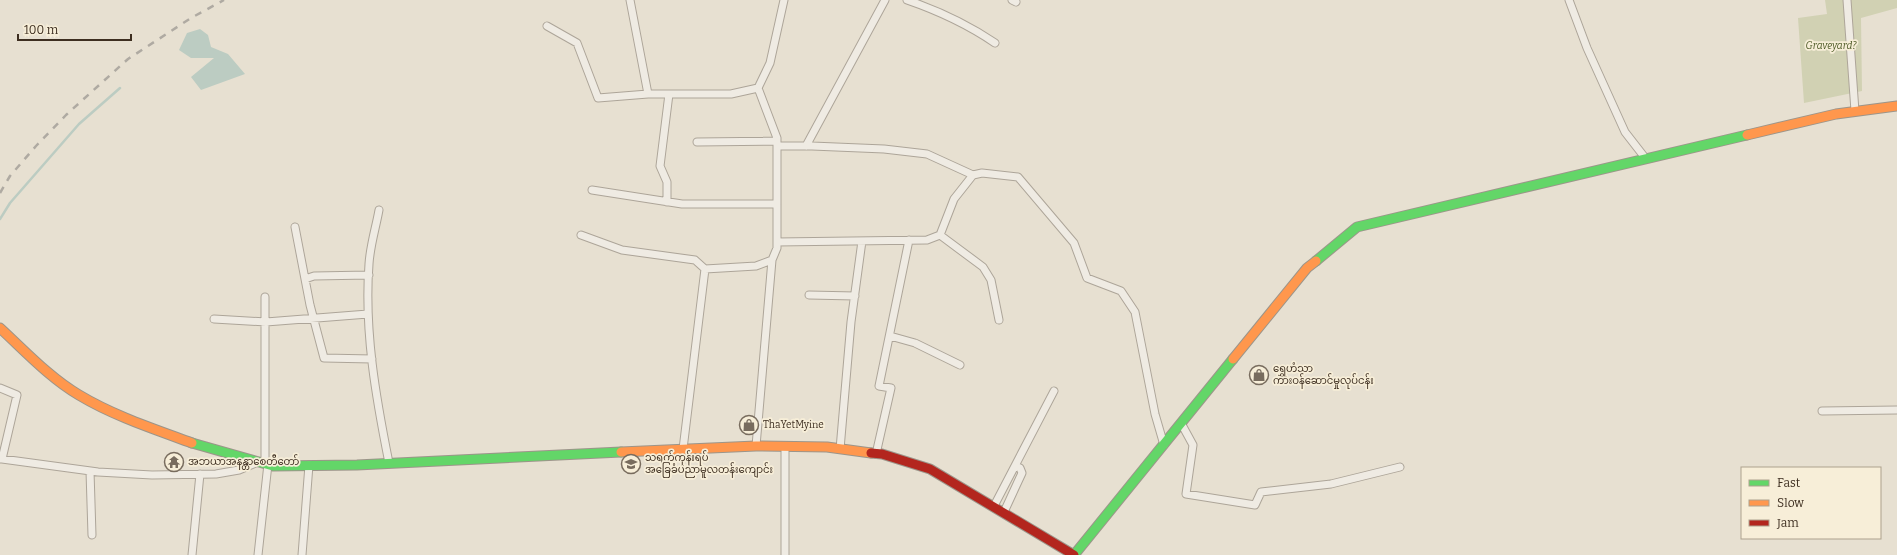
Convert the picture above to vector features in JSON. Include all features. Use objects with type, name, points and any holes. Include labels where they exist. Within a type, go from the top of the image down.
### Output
[{"type":"street","points":[[630,0],[648,94]]},
{"type":"street","points":[[756,446],[772,260],[777,248],[777,144],[758,88],[770,63],[784,0]]},
{"type":"street","points":[[806,146],[885,0]]},
{"type":"street","points":[[907,0],[932,8],[970,26],[995,43]]},
{"type":"street","points":[[1568,0],[1587,48],[1625,132],[1646,159]]},
{"type":"street","points":[[1847,0],[1855,111]]},
{"type":"street","points":[[547,26],[577,43],[598,98],[648,94],[731,94],[758,88]]},
{"type":"street","points":[[667,202],[667,182],[660,166],[669,94]]},
{"type":"street","points":[[0,328],[44,368],[79,395],[142,425],[207,448],[273,466],[389,463],[756,446],[840,449],[876,454],[930,469],[1074,555],[1307,268],[1357,227],[1836,114],[1897,106]]},
{"type":"street","points":[[697,142],[884,149],[927,154],[973,175],[982,173],[1018,177],[1074,243],[1087,278],[1121,291],[1136,312],[1155,414],[1164,445]]},
{"type":"street","points":[[777,242],[927,240],[940,235],[954,199],[973,175]]},
{"type":"street","points":[[592,190],[682,204],[777,204]]},
{"type":"street","points":[[380,210],[369,262],[368,314],[377,401],[389,463]]},
{"type":"street","points":[[295,227],[313,317],[324,358],[372,358]]},
{"type":"street","points":[[581,235],[622,250],[694,260],[704,269],[756,266],[772,260]]},
{"type":"street","points":[[940,235],[983,267],[991,280],[999,320]]},
{"type":"street","points":[[876,454],[891,388],[879,386],[909,240]]},
{"type":"street","points":[[840,449],[862,241]]},
{"type":"street","points":[[683,449],[704,269]]},
{"type":"street","points":[[305,279],[314,276],[369,275]]},
{"type":"street","points":[[809,295],[855,296]]},
{"type":"street","points":[[258,555],[264,463],[265,297]]},
{"type":"street","points":[[214,319],[266,322],[313,317],[368,314]]},
{"type":"street","points":[[890,336],[915,343],[960,365]]},
{"type":"street","points":[[0,388],[17,395],[1,459],[90,471],[152,475],[200,474],[239,470],[264,463]]},
{"type":"street","points":[[994,506],[1054,391]]},
{"type":"street","points":[[1822,411],[1897,410]]},
{"type":"street","points":[[1181,423],[1193,445],[1186,494],[1255,505],[1261,492],[1331,484],[1400,467]]},
{"type":"street","points":[[785,447],[785,555]]},
{"type":"street","points":[[302,555],[309,465]]},
{"type":"street","points":[[1004,512],[1022,473],[1020,468],[1015,466]]},
{"type":"street","points":[[90,471],[92,535]]},
{"type":"street","points":[[192,555],[200,474]]},
{"type":"green space","name":"Graveyard?","points":[[1825,0],[1897,0],[1897,8],[1861,18],[1862,91],[1804,103],[1798,18],[1827,14]]},
{"type":"shaded area","points":[[200,29],[208,35],[211,47],[228,54],[245,74],[201,90],[191,77],[214,58],[191,58],[179,50],[187,33]]},
{"type":"waterway","points":[[0,219],[10,203],[79,124],[120,88]]},
{"type":"railway","points":[[0,193],[10,176],[36,146],[66,115],[128,59],[191,18],[224,0]]},
{"type":"traffic: fast","points":[[1316,261],[1357,227],[1747,135]]},
{"type":"traffic: fast","points":[[1074,555],[1233,359]]},
{"type":"traffic: fast","points":[[192,443],[273,466],[357,465],[621,452]]},
{"type":"traffic: slow","points":[[1747,135],[1836,114],[1897,106]]},
{"type":"traffic: slow","points":[[1233,359],[1307,268],[1316,261]]},
{"type":"traffic: slow","points":[[0,328],[58,381],[92,403],[120,416],[192,443]]},
{"type":"traffic: slow","points":[[621,452],[756,446],[827,447],[871,453]]},
{"type":"traffic: jam","points":[[871,453],[882,454],[930,469],[1074,555]]},
{"type":"place","name":"ရွှေဟံသာ ကားဝန်ဆောင်မှုလုပ်ငန်း","points":[[1259,375]]},
{"type":"place","name":"ThaYetMyine","points":[[749,425]]},
{"type":"place","name":"အဘယာအနန္တာစေတီတော်","points":[[174,462]]},
{"type":"place","name":"သရက်ကုန်းရပ် အခြေခံပညာမူလတန်းကျောင်း","points":[[631,464]]}]
